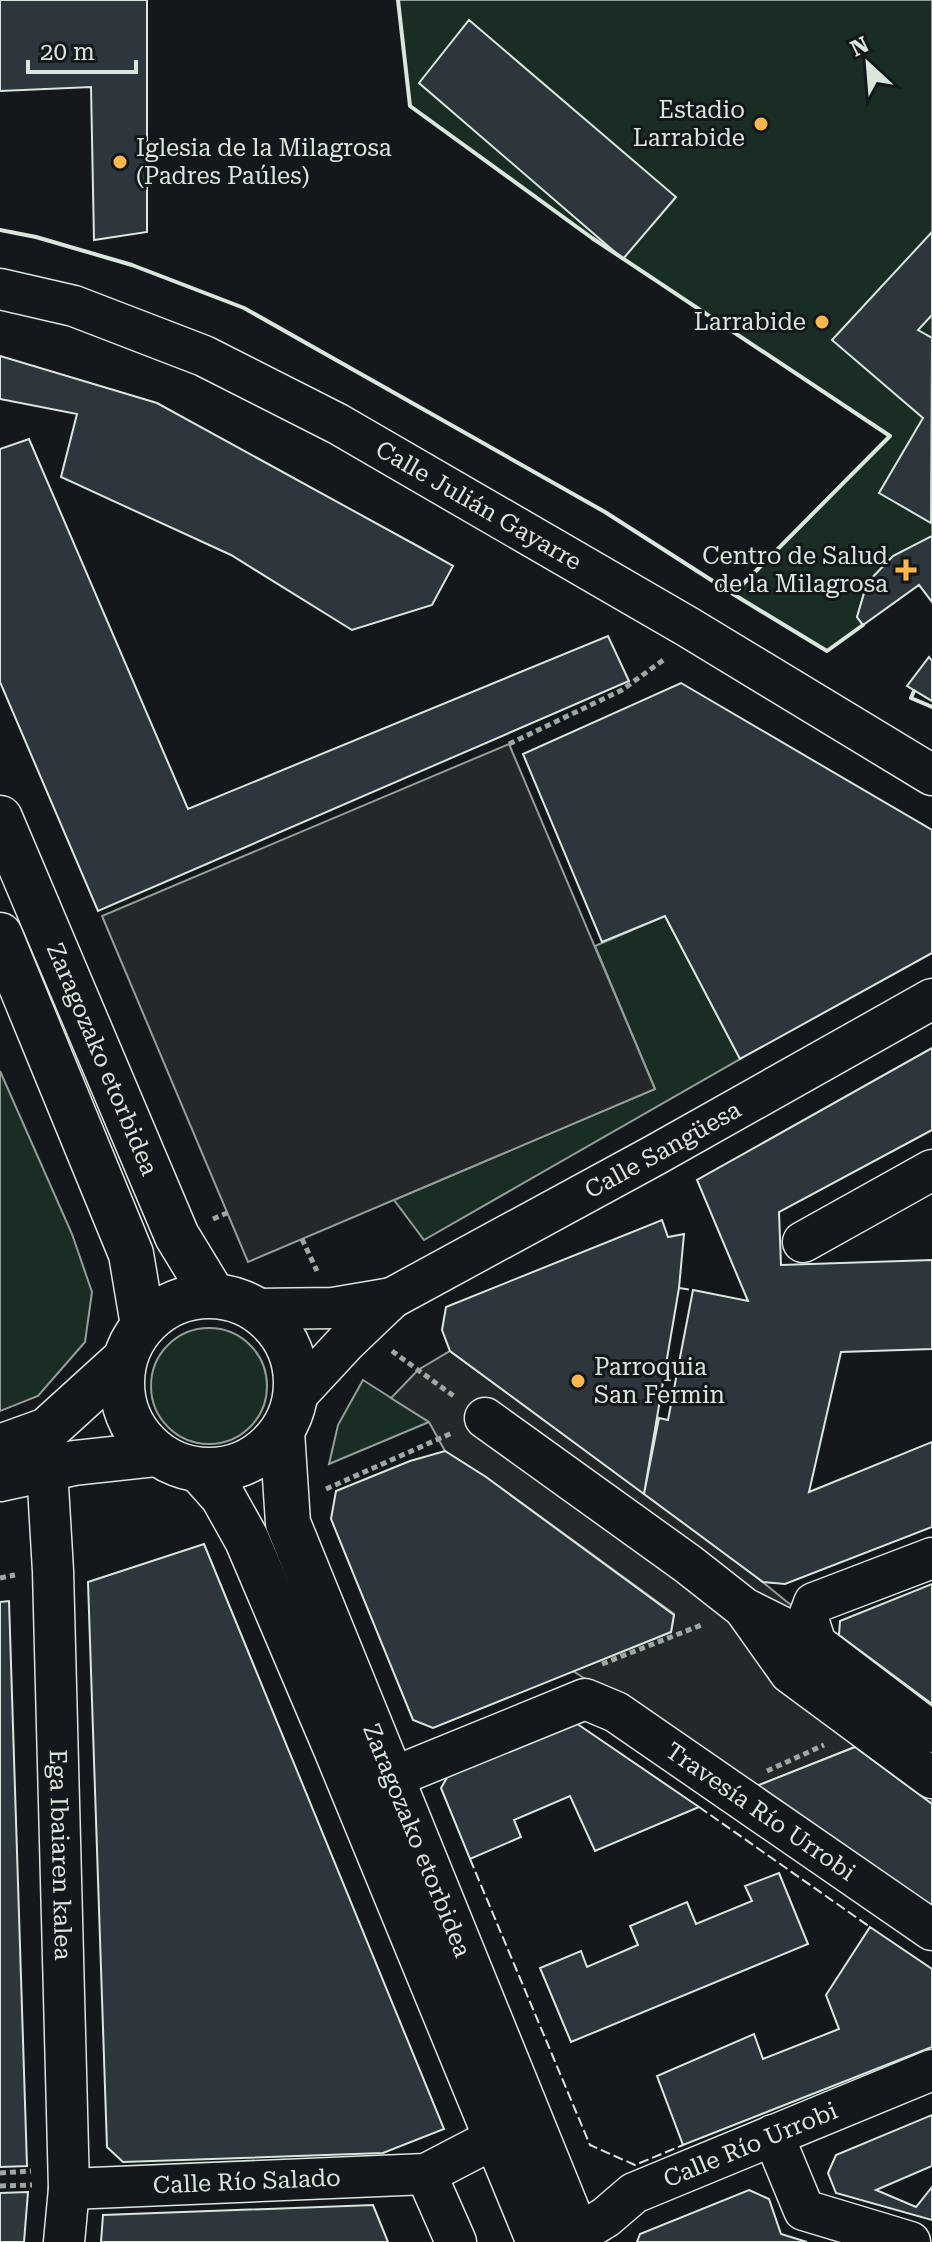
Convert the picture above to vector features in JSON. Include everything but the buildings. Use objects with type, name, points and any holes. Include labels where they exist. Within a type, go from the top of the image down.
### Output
[{"type":"main road","name":"Zaragozako etorbidea","points":[[0,818],[177,1236],[213,1295]]},
{"type":"main road","name":"Zaragozako etorbidea","points":[[0,935],[131,1254],[134,1343]]},
{"type":"main road","points":[[0,1447],[47,1430],[134,1343],[158,1312],[175,1302],[193,1297],[213,1295],[235,1299],[256,1309],[275,1325],[289,1347],[296,1371],[289,1414],[265,1450],[245,1463],[223,1470],[199,1470],[177,1465],[157,1454],[142,1440],[130,1422],[123,1402],[121,1381],[134,1343]]},
{"type":"main road","name":"Zaragozako etorbidea","points":[[289,1414],[288,1523],[373,1785],[495,2138],[566,2241]]},
{"type":"main road","points":[[0,1479],[47,1469],[157,1454]]},
{"type":"main road","name":"Zaragozako etorbidea","points":[[199,1470],[223,1497],[247,1540],[373,1785],[566,2241]]},
{"type":"street","name":"Calle Julián Gayarre","points":[[0,289],[74,306],[204,356],[338,424],[688,627],[932,775]]},
{"type":"street","name":"Calle Sangüesa","points":[[256,1309],[333,1308],[392,1298],[932,999]]},
{"type":"street","points":[[803,1242],[932,1170]]},
{"type":"street","name":"Calle Sangüesa","points":[[289,1414],[392,1298]]},
{"type":"street","points":[[485,1418],[744,1608],[816,1644],[932,1732]]},
{"type":"street","name":"Ega Ibaiaren kalea","points":[[47,1469],[53,1571],[51,2187],[64,2242]]},
{"type":"street","points":[[816,1644],[808,1619],[814,1603],[932,1558]]},
{"type":"street","points":[[744,1608],[790,1673],[932,1778]]},
{"type":"street","points":[[373,1785],[593,1682]]},
{"type":"street","name":"Travesía Río Urrobi","points":[[593,1682],[616,1712],[932,1930]]},
{"type":"street","name":"Calle Río Urrobi","points":[[566,2241],[634,2193],[932,2070]]},
{"type":"street","points":[[773,2135],[804,2210],[910,2242]]},
{"type":"street","name":"Calle Río Salado","points":[[51,2187],[426,2174],[495,2138]]},
{"type":"street","points":[[426,2174],[456,2242]]},
{"type":"path","points":[[509,744],[622,690],[659,663]]},
{"type":"path","points":[[209,1221],[227,1213]]},
{"type":"path","points":[[302,1239],[318,1275]]},
{"type":"path","points":[[379,1342],[485,1418]]},
{"type":"path","points":[[318,1493],[485,1418]]},
{"type":"path","points":[[0,1578],[21,1574]]},
{"type":"path","points":[[593,1682],[744,1608]]},
{"type":"path","points":[[0,2173],[34,2171]]},
{"type":"path","points":[[0,2186],[51,2187]]},
{"type":"green space","name":"Larrabide","points":[[398,0],[932,0],[932,536],[893,556],[867,583],[857,617],[863,625],[827,651],[733,594],[890,436],[592,238],[410,106]]},
{"type":"green space","points":[[665,916],[740,1059],[424,1240],[394,1200],[655,1089],[595,946]]},
{"type":"green space","points":[[0,1071],[72,1234],[92,1292],[85,1342],[38,1396],[0,1411]]},
{"type":"green space","points":[[209,1328],[231,1333],[250,1345],[262,1364],[267,1386],[262,1408],[250,1427],[231,1439],[209,1444],[187,1439],[168,1427],[156,1408],[151,1386],[156,1364],[168,1345],[187,1333]]},
{"type":"green space","points":[[363,1380],[429,1422],[329,1464],[338,1425]]},
{"type":"shaded area","points":[[509,744],[655,1089],[248,1262],[102,916]]},
{"type":"shaded area","points":[[450,1351],[738,1562],[808,1619],[839,1635],[932,1704],[932,1804],[855,1747],[754,1787],[573,1671],[671,1632],[674,1614],[486,1477],[445,1451],[429,1422],[391,1398],[418,1370]]},
{"type":"fence","points":[[679,1288],[693,1290]]},
{"type":"fence","points":[[699,1807],[870,1927]]},
{"type":"fence","points":[[470,1859],[590,2145],[635,2165],[683,2145]]},
{"type":"wall","points":[[398,0],[410,106],[592,238],[890,436],[733,594],[827,651],[863,625]]},
{"type":"wall","points":[[0,230],[36,237],[132,265],[244,308],[605,512],[733,594]]},
{"type":"wall","points":[[914,691],[911,698],[932,707]]},
{"type":"place","name":"Estadio Larrabide","points":[[761,124]]},
{"type":"place","name":"Iglesia de la Milagrosa (Padres Paúles)","points":[[120,162]]},
{"type":"place","name":"Larrabide","points":[[822,322]]},
{"type":"place","name":"Centro de Salud de la Milagrosa","points":[[906,570]]},
{"type":"place","name":"Parroquia San Fermin","points":[[578,1381]]}]
